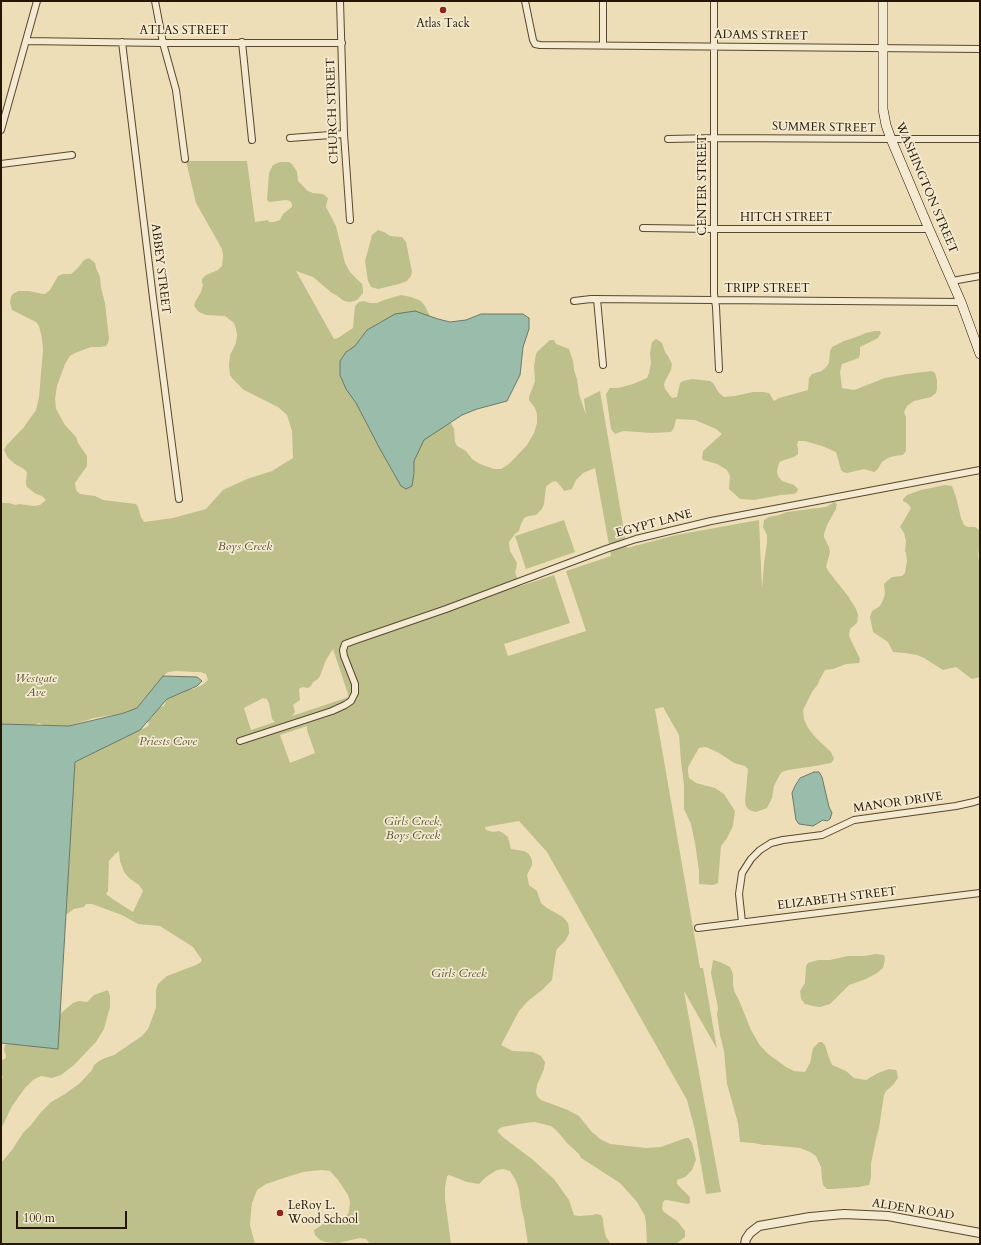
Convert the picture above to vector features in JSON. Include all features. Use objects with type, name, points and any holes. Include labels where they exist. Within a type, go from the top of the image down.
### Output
[{"type":"main road","name":"WASHINGTON STREET","points":[[883,1],[884,118],[891,139],[961,302],[980,354]]},
{"type":"street","points":[[1,130],[37,1]]},
{"type":"street","points":[[155,1],[163,43],[176,90],[185,159]]},
{"type":"street","name":"CHURCH STREET","points":[[340,1],[344,134],[350,220]]},
{"type":"street","name":"ADAMS STREET","points":[[525,1],[533,40],[535,44],[542,45],[980,49]]},
{"type":"street","points":[[603,1],[603,45]]},
{"type":"street","name":"CENTER STREET","points":[[714,1],[714,294],[719,368]]},
{"type":"street","name":"ATLAS STREET","points":[[26,40],[163,43],[342,43]]},
{"type":"street","name":"ABBEY STREET","points":[[122,42],[179,499]]},
{"type":"street","points":[[242,42],[252,140]]},
{"type":"street","points":[[290,138],[344,134]]},
{"type":"street","name":"SUMMER STREET","points":[[668,139],[980,138]]},
{"type":"street","points":[[1,164],[72,155]]},
{"type":"street","name":"HITCH STREET","points":[[643,228],[929,229]]},
{"type":"street","points":[[952,281],[980,276]]},
{"type":"street","points":[[597,299],[603,365]]},
{"type":"street","name":"TRIPP STREET","points":[[574,301],[597,299],[961,302]]},
{"type":"street","name":"EGYPT LANE","points":[[240,742],[332,711],[345,705],[351,700],[355,693],[355,684],[343,653],[346,644],[636,539],[711,521],[980,470]]},
{"type":"street","name":"MANOR DRIVE","points":[[742,922],[739,894],[742,873],[751,858],[771,843],[822,835],[848,822],[861,819],[956,806],[980,800]]},
{"type":"street","name":"ELIZABETH STREET","points":[[698,928],[980,893]]},
{"type":"street","name":"ALDEN ROAD","points":[[745,1244],[750,1233],[762,1225],[824,1215],[856,1214],[894,1217],[980,1233]]},
{"type":"green space","points":[[186,161],[247,161],[255,222],[268,220],[269,222],[274,222],[280,220],[283,214],[292,207],[292,204],[290,201],[286,200],[269,202],[267,200],[269,173],[273,165],[280,162],[289,162],[292,164],[297,172],[298,181],[308,191],[323,194],[328,198],[326,207],[336,226],[345,263],[350,272],[362,284],[363,293],[358,299],[350,302],[344,301],[313,277],[296,271],[334,339],[353,328],[355,306],[359,302],[363,301],[377,303],[401,295],[421,301],[430,316],[434,330],[444,410],[454,429],[455,442],[457,446],[466,451],[472,459],[480,464],[494,469],[501,469],[510,463],[527,445],[534,433],[537,423],[535,408],[529,400],[535,381],[534,366],[536,354],[550,340],[554,340],[556,344],[569,349],[577,379],[579,394],[586,415],[584,399],[600,391],[627,548],[676,535],[759,520],[762,589],[767,543],[767,535],[763,527],[764,520],[787,512],[826,507],[834,502],[837,504],[824,534],[830,552],[826,567],[856,609],[858,615],[857,623],[850,629],[849,636],[860,659],[859,663],[846,664],[833,669],[825,670],[803,710],[804,719],[808,728],[831,752],[834,759],[831,763],[782,772],[774,786],[772,798],[767,808],[756,812],[748,809],[745,801],[748,769],[745,766],[734,763],[719,753],[706,747],[699,748],[688,767],[689,778],[696,783],[715,788],[724,794],[735,811],[733,826],[721,846],[718,883],[713,885],[699,884],[699,871],[695,843],[691,824],[684,809],[684,785],[679,735],[663,707],[655,709],[700,968],[703,968],[717,1049],[684,991],[721,1192],[706,1194],[695,1130],[687,1100],[547,852],[519,821],[485,827],[486,830],[493,832],[499,831],[508,837],[511,849],[524,851],[529,854],[532,860],[532,865],[527,875],[529,885],[537,891],[541,903],[563,917],[568,923],[569,929],[569,934],[556,952],[552,980],[519,1011],[501,1045],[513,1051],[533,1052],[541,1056],[545,1062],[544,1069],[537,1085],[537,1096],[541,1100],[568,1110],[579,1116],[591,1131],[600,1139],[610,1144],[646,1148],[661,1147],[689,1138],[692,1143],[696,1160],[692,1170],[685,1177],[677,1180],[677,1184],[690,1197],[690,1203],[688,1204],[665,1200],[663,1202],[662,1209],[677,1221],[685,1231],[685,1237],[676,1244],[647,1244],[645,1216],[637,1202],[620,1183],[581,1158],[579,1154],[551,1126],[535,1122],[502,1127],[498,1130],[498,1132],[554,1179],[569,1200],[574,1215],[601,1215],[606,1237],[611,1244],[528,1244],[519,1190],[516,1181],[510,1171],[503,1169],[497,1170],[486,1177],[479,1184],[467,1182],[449,1175],[447,1176],[445,1199],[451,1244],[370,1244],[366,1239],[360,1238],[338,1243],[320,1240],[315,1235],[314,1230],[325,1223],[343,1218],[348,1214],[350,1202],[348,1195],[330,1171],[321,1170],[303,1172],[290,1176],[266,1184],[257,1190],[252,1203],[250,1225],[255,1244],[1,1244],[1,1163],[23,1133],[51,1102],[80,1083],[99,1061],[114,1055],[142,1036],[148,1029],[156,1008],[156,990],[158,984],[167,976],[196,965],[202,960],[193,947],[160,926],[138,924],[122,915],[92,904],[86,904],[84,907],[74,909],[67,914],[61,911],[75,762],[132,732],[145,728],[149,725],[148,721],[160,707],[164,706],[167,699],[188,689],[193,689],[202,685],[208,680],[206,674],[200,672],[168,672],[163,676],[139,706],[124,713],[94,718],[69,726],[43,725],[39,723],[27,728],[1,732],[1,503],[34,506],[40,505],[46,500],[27,487],[27,472],[8,458],[4,450],[24,427],[36,410],[39,397],[43,350],[39,326],[36,322],[12,310],[10,303],[11,297],[18,291],[29,291],[45,294],[50,290],[58,276],[63,274],[71,274],[84,260],[89,258],[95,263],[100,277],[105,303],[109,339],[108,343],[106,346],[91,347],[70,356],[65,364],[57,386],[55,399],[56,409],[65,425],[76,437],[78,443],[87,456],[87,466],[75,483],[76,490],[80,494],[95,496],[103,500],[136,504],[144,522],[173,518],[206,509],[223,490],[247,479],[272,471],[293,458],[292,431],[287,415],[278,407],[244,390],[230,375],[230,355],[236,343],[237,335],[234,323],[225,316],[206,315],[199,312],[194,306],[201,292],[203,285],[202,279],[222,266],[223,255],[222,249],[196,203]],"holes":[[[595,468],[611,556],[566,571],[586,631],[508,656],[504,644],[570,623],[554,575],[520,586],[515,572],[517,563],[510,551],[509,542],[519,531],[524,518],[536,515],[542,509],[546,487],[548,485],[556,481],[564,491],[572,489],[576,480],[583,473]],[[333,649],[349,697],[292,716],[295,712],[293,705],[300,700],[299,689],[302,687],[308,688],[318,679],[326,660]],[[263,698],[266,698],[269,703],[272,719],[275,722],[251,730],[244,708]],[[307,726],[315,753],[290,763],[280,735]],[[119,851],[120,861],[124,872],[129,878],[139,885],[143,891],[133,912],[106,894],[108,891],[109,861]]]},
{"type":"green space","points":[[378,230],[390,236],[402,237],[406,242],[412,272],[407,281],[378,289],[371,287],[368,281],[365,261],[372,235]]},
{"type":"green space","points":[[874,331],[880,331],[881,333],[878,338],[860,347],[859,358],[842,364],[840,372],[842,388],[854,390],[885,378],[932,371],[935,373],[937,380],[937,389],[936,393],[931,397],[914,401],[907,406],[904,412],[906,417],[906,451],[903,455],[888,458],[882,462],[874,472],[864,469],[847,473],[843,472],[841,470],[836,452],[805,441],[798,441],[798,454],[794,457],[781,461],[777,471],[778,476],[782,481],[794,485],[798,489],[797,492],[794,494],[754,500],[740,499],[729,489],[730,476],[727,470],[717,464],[703,460],[702,458],[703,451],[722,434],[716,429],[695,420],[676,419],[674,428],[671,432],[652,433],[623,431],[615,434],[611,429],[606,394],[610,388],[618,388],[633,384],[647,378],[651,363],[650,353],[652,342],[656,339],[662,343],[672,364],[671,370],[664,385],[665,389],[672,398],[677,397],[680,383],[692,379],[710,381],[724,397],[753,392],[763,392],[769,393],[774,401],[779,398],[808,390],[809,378],[812,374],[822,371],[829,363],[830,351],[832,347],[844,341]]},
{"type":"green space","points":[[945,485],[952,486],[964,525],[968,527],[975,527],[979,530],[980,677],[972,679],[956,667],[943,670],[917,655],[893,652],[888,642],[873,632],[870,617],[872,611],[880,606],[883,600],[885,594],[884,584],[892,577],[902,576],[905,573],[907,561],[905,551],[906,541],[904,533],[900,527],[911,508],[903,501],[903,499],[907,495],[921,490]]},
{"type":"green space","points":[[564,520],[575,552],[526,569],[515,536]]},
{"type":"green space","points":[[876,954],[884,955],[885,959],[883,968],[866,979],[849,985],[830,1004],[820,1007],[813,1006],[805,1004],[801,999],[800,991],[805,983],[806,966],[808,963],[818,960],[830,960],[848,956]]},
{"type":"green space","points":[[713,960],[730,967],[733,974],[735,993],[751,1030],[759,1044],[767,1053],[786,1067],[794,1071],[805,1072],[810,1063],[813,1048],[819,1042],[822,1042],[825,1045],[832,1065],[846,1071],[854,1078],[866,1080],[889,1069],[896,1070],[898,1078],[884,1095],[871,1164],[871,1177],[869,1185],[827,1189],[823,1185],[821,1167],[816,1156],[810,1152],[800,1148],[740,1142],[738,1123],[727,1084],[724,1051],[717,1014],[718,1008],[711,973]]},
{"type":"green space","points":[[108,990],[110,996],[110,1007],[104,1029],[96,1042],[74,1065],[61,1075],[52,1078],[41,1076],[33,1080],[12,1106],[1,1129],[1,1080],[3,1077],[1,1074],[1,1060],[5,1059],[6,1056],[4,1050],[5,1045],[53,1020],[73,1003],[79,1001],[87,1002],[94,995]]},
{"type":"shaded area","points":[[415,311],[450,322],[466,320],[481,314],[523,314],[529,318],[529,329],[523,347],[520,375],[507,401],[477,409],[462,415],[424,440],[414,461],[412,486],[406,489],[401,486],[356,403],[346,389],[340,375],[340,361],[346,352],[355,346],[367,330],[395,314]]},
{"type":"shaded area","points":[[163,676],[197,677],[202,681],[197,686],[167,699],[140,730],[75,762],[58,1049],[1,1043],[1,724],[69,726],[124,713],[137,708]]},
{"type":"shaded area","points":[[814,772],[819,772],[822,777],[829,807],[832,813],[830,819],[827,821],[823,820],[813,826],[799,824],[796,820],[792,793],[800,778]]},
{"type":"place","name":"Atlas Tack","points":[[443,10]]},
{"type":"place","name":"LeRoy L. Wood School","points":[[280,1213]]},
{"type":"park label","name":"Boys Creek","points":[[245,547]]},
{"type":"park label","name":"Westgate Ave","points":[[36,686]]},
{"type":"park label","name":"Priests Cove","points":[[168,742]]},
{"type":"park label","name":"Girls Creek, Boys Creek","points":[[413,829]]},
{"type":"park label","name":"Girls Creek","points":[[459,974]]}]
